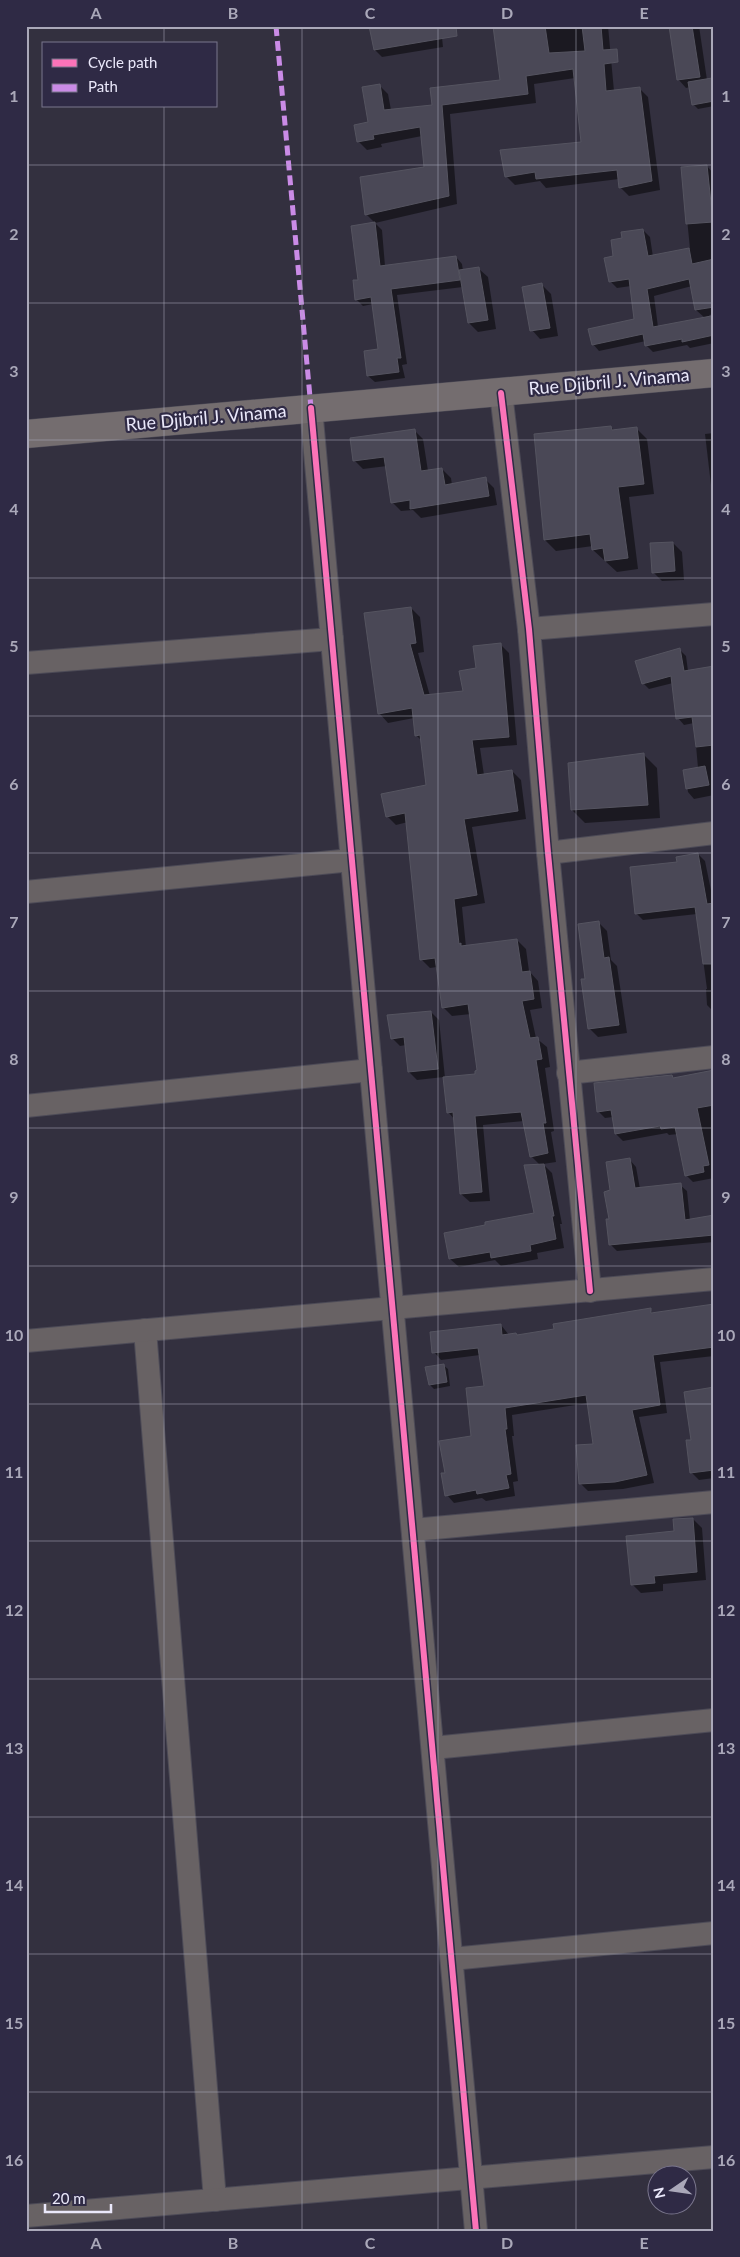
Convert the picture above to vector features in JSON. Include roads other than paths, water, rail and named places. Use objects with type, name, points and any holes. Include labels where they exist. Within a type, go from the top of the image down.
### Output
[{"type":"street","name":"Rue Djibril J. Vinama","points":[[26,434],[714,373]]},
{"type":"street","points":[[501,393],[529,629],[568,1073],[590,1291]]},
{"type":"street","points":[[311,408],[476,2231]]},
{"type":"street","points":[[529,629],[714,614]]},
{"type":"street","points":[[26,663],[332,639]]},
{"type":"street","points":[[548,853],[714,833]]},
{"type":"street","points":[[26,892],[352,860]]},
{"type":"street","points":[[568,1073],[714,1057]]},
{"type":"street","points":[[26,1106],[371,1070]]},
{"type":"street","points":[[26,1341],[714,1279]]},
{"type":"street","points":[[145,1330],[215,2200]]},
{"type":"street","points":[[413,1530],[714,1502]]},
{"type":"street","points":[[433,1748],[714,1720]]},
{"type":"street","points":[[452,1959],[714,1933]]},
{"type":"street","points":[[26,2216],[714,2157]]}]
